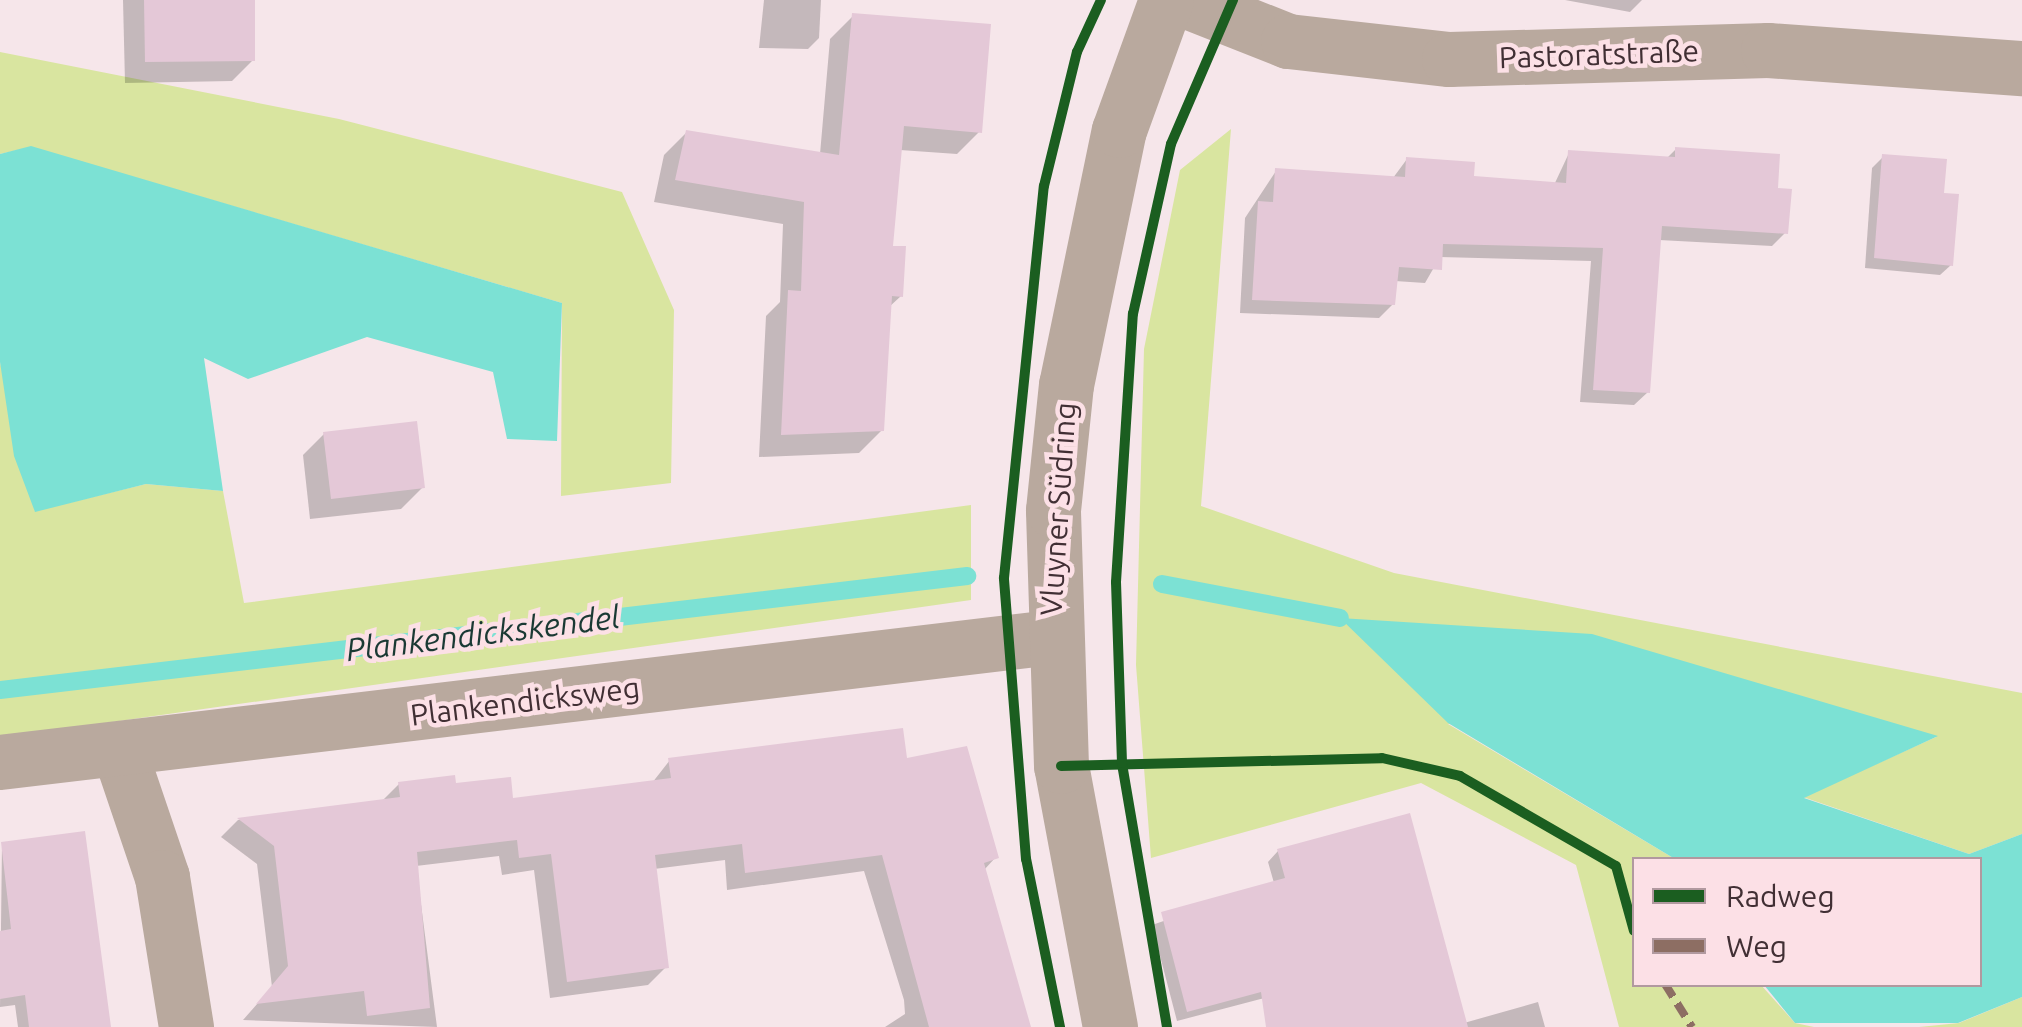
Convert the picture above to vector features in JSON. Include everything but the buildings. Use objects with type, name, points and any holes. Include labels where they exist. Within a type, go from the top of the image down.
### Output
[{"type":"street","name":"Vluyner Südring","points":[[1110,1027],[1062,766],[1051,637],[1066,385],[1119,130],[1166,0]]},
{"type":"street","name":"Pastoratstraße","points":[[1184,0],[1288,40],[1449,59],[1768,50],[2022,68]]},
{"type":"street","name":"Plankendicksweg","points":[[0,762],[1051,637]]},
{"type":"street","points":[[119,750],[162,877],[186,1027]]},
{"type":"shaded area","points":[[0,52],[339,119],[622,192],[674,310],[671,483],[561,496],[562,303],[31,147],[0,154]]},
{"type":"shaded area","points":[[1231,129],[1201,506],[1394,573],[2022,693],[2022,834],[1969,854],[1803,797],[1936,737],[1448,724],[1672,857],[1632,857],[1632,987],[1763,987],[1795,1023],[1814,1027],[1619,1027],[1576,865],[1421,783],[1151,858],[1136,665],[1144,349],[1180,170]]},
{"type":"shaded area","points":[[31,146],[562,303],[557,441],[507,439],[493,372],[367,337],[248,379],[204,358],[223,491],[146,484],[35,512],[14,456],[0,362],[0,154]]},
{"type":"shaded area","points":[[0,362],[35,511],[146,484],[223,491],[244,603],[971,505],[971,600],[0,738]]},
{"type":"shaded area","points":[[1340,618],[1592,634],[1938,736],[1804,798],[1969,854],[2022,834],[2022,997],[1958,1023],[1795,1023],[1766,987],[1982,987],[1982,857],[1672,857],[1448,723]]},
{"type":"shaded area","points":[[2022,997],[2022,1027],[1919,1027],[1959,1023]]},
{"type":"waterway","name":"Plankendickskendel","points":[[0,690],[967,576]]},
{"type":"waterway","name":"Plankendickskendel","points":[[1162,584],[1340,618]]},
{"type":"marked path","points":[[1667,987],[1692,1027]]},
{"type":"cycle path","points":[[1060,1027],[1026,859],[1004,578],[1044,186],[1077,52],[1101,0]]},
{"type":"cycle path","points":[[1167,1027],[1122,763],[1116,582],[1133,314],[1171,144],[1233,0]]},
{"type":"cycle path","points":[[1061,766],[1382,758],[1460,776],[1616,866],[1632,924]]}]
